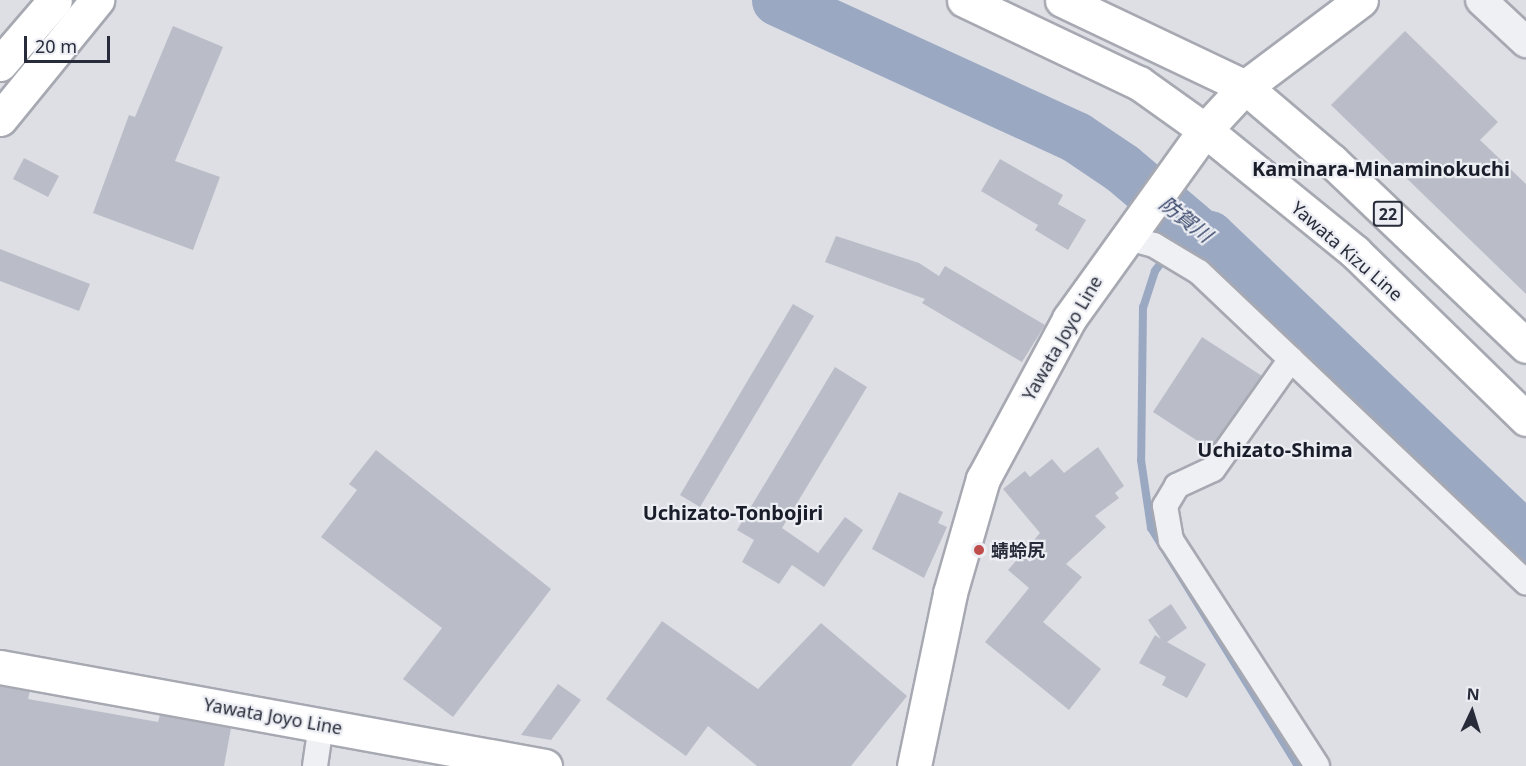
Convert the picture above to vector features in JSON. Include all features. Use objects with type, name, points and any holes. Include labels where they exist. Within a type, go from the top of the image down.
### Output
[{"type":"main road","points":[[0,64],[55,0]]},
{"type":"main road","points":[[0,119],[97,0]]},
{"type":"main road","name":"Yawata Kizu Line","points":[[964,0],[1139,83],[1205,130],[1354,252],[1526,419]]},
{"type":"main road","name":"22","points":[[1062,0],[1245,87],[1332,161],[1526,346]]},
{"type":"main road","name":"Yawata Joyo Line","points":[[914,766],[950,593],[983,478],[1069,319],[1124,237],[1205,130],[1245,87],[1361,0]]},
{"type":"main road","name":"Yawata Joyo Line","points":[[0,667],[545,766]]},
{"type":"street","points":[[1481,0],[1526,42]]},
{"type":"street","points":[[1124,237],[1154,244],[1199,272],[1526,582]]},
{"type":"street","points":[[1291,359],[1213,469],[1177,486],[1165,506],[1171,540],[1317,766]]},
{"type":"street","points":[[315,766],[321,725]]},
{"type":"building","points":[[173,26],[223,47],[175,161],[220,177],[193,250],[93,213],[129,115],[135,117]]},
{"type":"building","points":[[1405,31],[1498,122],[1480,140],[1526,184],[1526,294],[1331,105]]},
{"type":"building","points":[[24,158],[59,176],[48,197],[13,179]]},
{"type":"building","points":[[1000,159],[1063,195],[1058,204],[1086,220],[1068,250],[1035,230],[1038,225],[981,191]]},
{"type":"building","points":[[836,236],[919,263],[939,276],[945,266],[1045,325],[1022,362],[922,303],[925,299],[825,262]]},
{"type":"building","points":[[0,249],[90,284],[79,311],[0,281]]},
{"type":"building","points":[[793,304],[814,316],[700,507],[680,495]]},
{"type":"building","points":[[1202,337],[1262,376],[1210,449],[1153,412]]},
{"type":"building","points":[[835,367],[867,387],[782,528],[818,553],[845,517],[863,530],[824,587],[792,565],[779,584],[742,562],[754,540],[737,530]]},
{"type":"building","points":[[1098,447],[1124,486],[1115,493],[1119,498],[1095,516],[1106,527],[1066,564],[1082,577],[1043,622],[1101,669],[1069,710],[985,642],[1029,588],[1008,570],[1040,533],[1003,489],[1025,471],[1030,477],[1052,459],[1064,473]]},
{"type":"building","points":[[376,450],[551,589],[453,717],[403,679],[442,628],[321,537],[357,490],[349,484]]},
{"type":"building","points":[[899,492],[943,512],[938,523],[947,527],[924,578],[872,549]]},
{"type":"building","points":[[1171,604],[1187,628],[1167,642],[1206,664],[1187,698],[1162,685],[1166,677],[1139,663],[1155,635],[1161,639],[1148,620]]},
{"type":"building","points":[[662,621],[758,689],[821,623],[907,696],[851,766],[757,766],[708,726],[686,756],[606,699]]},
{"type":"building","points":[[558,684],[581,700],[551,740],[521,735]]},
{"type":"building","points":[[0,686],[30,691],[28,699],[158,722],[160,715],[231,728],[224,766],[0,766]]},
{"type":"waterway","name":"防賀川","points":[[777,0],[1076,137],[1122,168],[1201,235],[1209,236],[1526,538]]},
{"type":"waterway","points":[[1191,223],[1155,271],[1143,307],[1141,460],[1151,528],[1298,766]]},
{"type":"place","name":"蜻蛉尻","points":[[979,550]]},
{"type":"district","name":"Kaminara-Minaminokuchi","points":[[1381,168]]},
{"type":"district","name":"Uchizato-Shima","points":[[1275,449]]},
{"type":"district","name":"Uchizato-Tonbojiri","points":[[733,512]]}]
